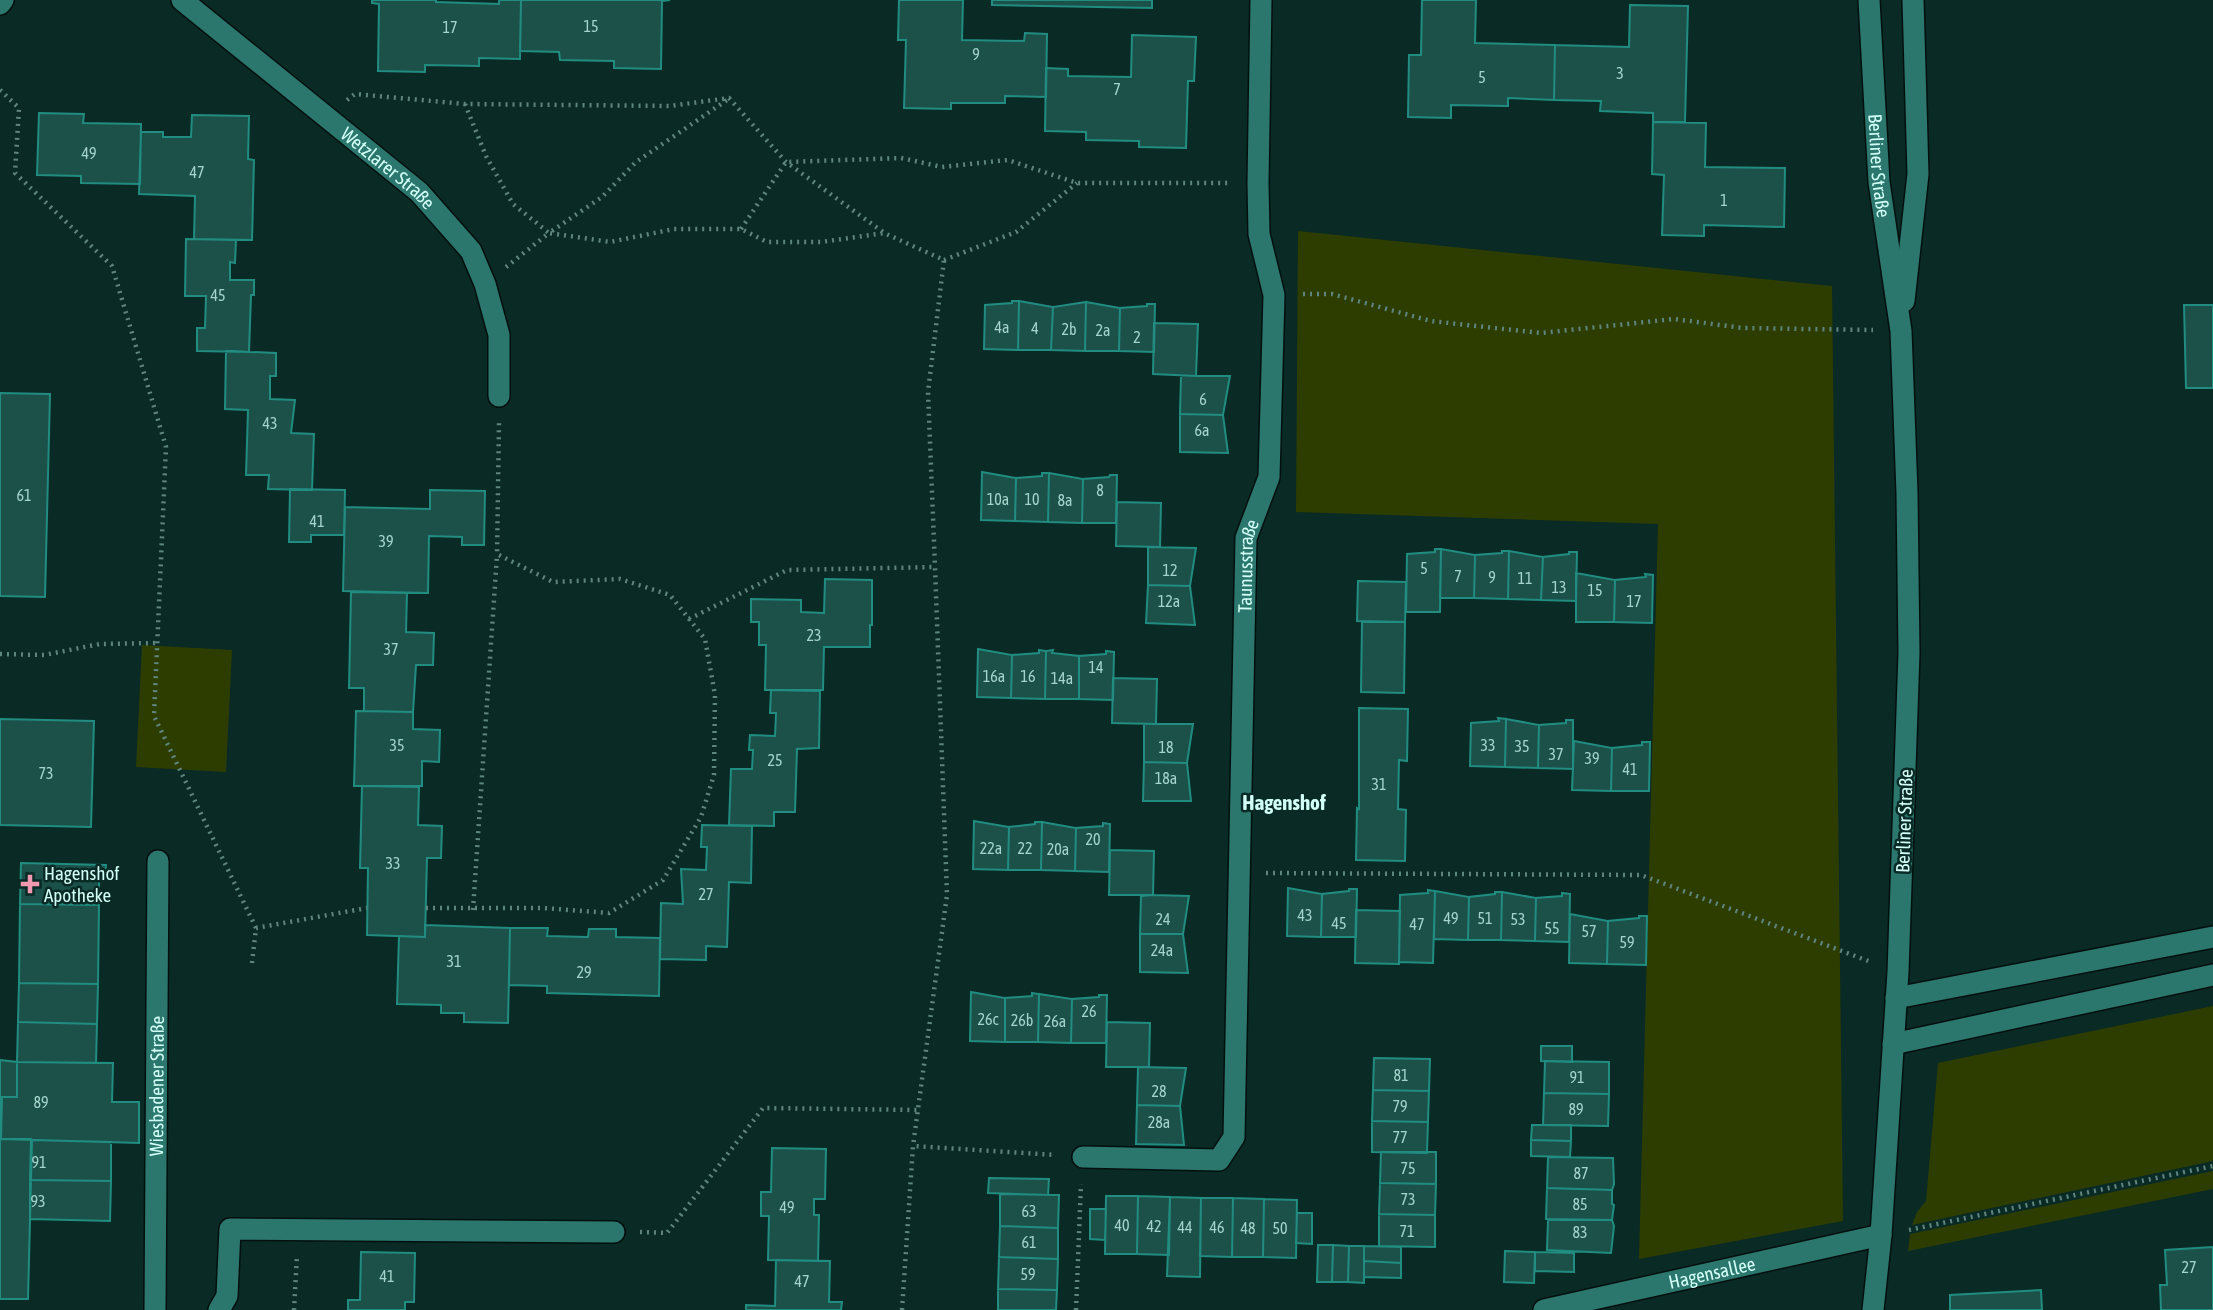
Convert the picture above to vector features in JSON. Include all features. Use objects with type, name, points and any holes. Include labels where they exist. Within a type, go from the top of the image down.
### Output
[{"type":"street","name":"Taunusstraße","points":[[1083,1157],[1219,1160],[1234,1137],[1247,538],[1269,477],[1274,295],[1259,234],[1261,0]]},
{"type":"street","name":"Berliner Straße","points":[[1870,0],[1878,182],[1901,331],[1909,653],[1898,972],[1881,1235],[1873,1310]]},
{"type":"street","name":"Berliner Straße","points":[[1901,331],[1917,174],[1913,0]]},
{"type":"street","name":"Wetzlarer Straße","points":[[191,3],[419,192],[471,251],[485,284],[499,335],[499,396]]},
{"type":"street","name":"Wiesbadener Straße","points":[[155,1310],[158,861]]},
{"type":"street","points":[[1896,998],[2213,937]]},
{"type":"street","points":[[1893,1044],[2213,975]]},
{"type":"street","points":[[219,1310],[227,1296],[230,1229],[614,1232]]},
{"type":"street","name":"Hagensallee","points":[[1544,1310],[1881,1235]]},
{"type":"path","points":[[0,90],[19,108],[15,173],[112,266],[166,447],[154,716],[256,928],[252,963]]},
{"type":"path","points":[[328,116],[355,94],[465,104],[670,106],[729,98]]},
{"type":"path","points":[[729,98],[786,162],[884,233],[944,260],[1016,232],[1077,183]]},
{"type":"path","points":[[485,284],[549,233],[602,197],[636,162],[729,98]]},
{"type":"path","points":[[465,104],[486,156],[513,204],[549,233],[610,242],[674,229],[741,229],[767,242],[821,242],[884,233]]},
{"type":"path","points":[[786,162],[901,158],[942,167],[1008,160],[1077,183],[1258,183]]},
{"type":"path","points":[[741,229],[786,162]]},
{"type":"path","points":[[902,1310],[913,1146],[947,895],[928,392],[944,260]]},
{"type":"path","points":[[1274,295],[1332,294],[1431,321],[1541,333],[1674,318],[1743,328],[1901,331]]},
{"type":"path","points":[[473,910],[497,554],[499,396]]},
{"type":"path","points":[[426,908],[543,908],[609,913],[663,880],[701,817],[714,775],[715,695],[705,639],[670,595],[620,579],[553,582],[497,554]]},
{"type":"path","points":[[689,619],[787,570],[934,567]]},
{"type":"path","points":[[0,654],[44,655],[100,644],[159,643]]},
{"type":"path","points":[[1240,873],[1641,875],[1898,972]]},
{"type":"path","points":[[256,928],[367,908]]},
{"type":"path","points":[[614,1232],[667,1233],[763,1108],[918,1110]]},
{"type":"path","points":[[913,1146],[1083,1157],[1076,1310]]},
{"type":"path","points":[[1881,1235],[2213,1166]]},
{"type":"path","points":[[293,1310],[299,1229]]},
{"type":"green space","points":[[1298,231],[1832,286],[1843,1221],[1639,1259],[1658,524],[1296,512]]},
{"type":"green space","points":[[142,645],[232,650],[226,772],[136,767]]},
{"type":"green space","points":[[2213,1006],[2213,1161],[1912,1225],[1917,1212],[1926,1201],[1938,1063]]},
{"type":"green space","points":[[2213,1171],[2213,1189],[1908,1251],[1910,1234]]},
{"type":"building","points":[[372,0],[499,4],[499,0],[521,0],[520,59],[479,58],[479,66],[425,65],[425,72],[378,71],[379,4],[372,3]]},
{"type":"building","points":[[521,0],[670,0],[662,1],[661,69],[614,68],[614,61],[560,60],[559,52],[520,51]]},
{"type":"building","points":[[899,0],[963,0],[962,40],[1024,41],[1025,33],[1047,34],[1046,97],[1005,96],[1005,103],[951,103],[951,109],[904,108],[906,40],[898,40]]},
{"type":"building","points":[[992,0],[1152,0],[1152,8],[992,5]]},
{"type":"building","points":[[1422,0],[1476,0],[1475,43],[1555,45],[1554,100],[1508,98],[1508,106],[1451,105],[1451,118],[1408,117],[1409,55],[1421,55]]},
{"type":"building","points":[[1630,5],[1688,6],[1685,122],[1653,122],[1653,113],[1600,111],[1601,101],[1554,100],[1555,45],[1629,47]]},
{"type":"building","points":[[1132,35],[1196,37],[1194,81],[1188,81],[1186,148],[1139,147],[1139,141],[1086,140],[1086,132],[1045,131],[1046,68],[1068,69],[1068,76],[1131,77]]},
{"type":"building","points":[[39,113],[84,114],[83,123],[141,124],[140,184],[81,183],[81,176],[37,175]]},
{"type":"building","points":[[192,115],[249,116],[248,159],[254,160],[252,240],[194,239],[195,196],[139,194],[141,132],[163,132],[163,137],[191,137]]},
{"type":"building","points":[[1653,122],[1706,123],[1705,167],[1785,168],[1784,227],[1704,225],[1704,236],[1662,235],[1664,175],[1652,174]]},
{"type":"building","points":[[186,239],[236,240],[235,263],[230,262],[230,280],[254,280],[249,352],[197,351],[197,328],[205,328],[206,296],[185,296]]},
{"type":"building","points":[[1019,301],[1018,350],[984,349],[985,305]]},
{"type":"building","points":[[1019,301],[1053,307],[1051,350],[1018,350]]},
{"type":"building","points":[[1086,302],[1120,308],[1119,351],[1085,351]]},
{"type":"building","points":[[1086,302],[1085,351],[1051,350],[1053,307]]},
{"type":"building","points":[[1155,304],[1154,352],[1119,351],[1120,308]]},
{"type":"building","points":[[2184,305],[2213,305],[2213,388],[2186,388]]},
{"type":"building","points":[[1154,323],[1198,324],[1196,376],[1153,374]]},
{"type":"building","points":[[226,351],[276,353],[276,376],[270,376],[270,399],[295,400],[291,433],[314,434],[312,490],[268,489],[269,475],[246,475],[248,410],[225,409]]},
{"type":"building","points":[[1181,376],[1230,376],[1223,415],[1180,414]]},
{"type":"building","points":[[0,393],[50,394],[45,597],[0,596]]},
{"type":"building","points":[[1180,414],[1223,415],[1228,453],[1180,452]]},
{"type":"building","points":[[982,472],[1016,478],[1015,521],[981,520]]},
{"type":"building","points":[[1042,473],[1049,473],[1048,522],[1015,521],[1016,478],[1042,476]]},
{"type":"building","points":[[1049,473],[1083,479],[1082,523],[1048,522]]},
{"type":"building","points":[[1117,475],[1116,523],[1082,523],[1083,479]]},
{"type":"building","points":[[290,489],[345,490],[344,535],[311,535],[311,542],[289,542]]},
{"type":"building","points":[[430,490],[485,491],[484,545],[462,545],[462,537],[429,536],[428,593],[343,591],[345,507],[430,509]]},
{"type":"building","points":[[1117,502],[1161,503],[1160,547],[1116,546]]},
{"type":"building","points":[[1148,547],[1196,548],[1190,586],[1148,585]]},
{"type":"building","points":[[1435,549],[1441,549],[1440,612],[1406,612],[1407,554],[1435,552]]},
{"type":"building","points":[[1441,549],[1475,555],[1474,598],[1440,598]]},
{"type":"building","points":[[1509,551],[1508,599],[1474,598],[1475,555]]},
{"type":"building","points":[[1509,551],[1543,557],[1541,600],[1508,599]]},
{"type":"building","points":[[1577,552],[1576,601],[1541,600],[1543,557]]},
{"type":"building","points":[[1576,573],[1615,580],[1614,622],[1576,622]]},
{"type":"building","points":[[1645,574],[1653,575],[1652,623],[1614,622],[1615,580],[1646,577]]},
{"type":"building","points":[[825,579],[872,580],[870,647],[824,647],[823,690],[765,690],[766,645],[759,645],[759,622],[751,622],[751,599],[801,600],[801,612],[824,613]]},
{"type":"building","points":[[1358,581],[1406,582],[1405,622],[1357,621]]},
{"type":"building","points":[[1148,585],[1190,586],[1195,625],[1146,623]]},
{"type":"building","points":[[351,592],[407,593],[406,632],[434,633],[433,665],[416,665],[413,712],[364,711],[364,688],[349,688]]},
{"type":"building","points":[[1362,622],[1405,622],[1404,693],[1361,692]]},
{"type":"building","points":[[978,649],[1012,655],[1011,698],[977,697]]},
{"type":"building","points":[[1039,650],[1046,651],[1045,699],[1011,698],[1012,655],[1039,653]]},
{"type":"building","points":[[1053,650],[1052,653],[1079,656],[1079,699],[1045,699],[1046,651]]},
{"type":"building","points":[[1106,651],[1114,652],[1113,700],[1079,699],[1079,656],[1106,654]]},
{"type":"building","points":[[1113,678],[1157,679],[1156,724],[1112,723]]},
{"type":"building","points":[[771,690],[820,691],[819,748],[797,749],[795,812],[774,812],[774,826],[729,825],[731,769],[752,769],[753,750],[749,750],[750,735],[775,736],[776,713],[770,713]]},
{"type":"building","points":[[1359,708],[1408,709],[1407,761],[1399,760],[1398,809],[1406,810],[1405,861],[1356,860]]},
{"type":"building","points":[[356,711],[413,712],[413,729],[440,730],[439,762],[422,761],[422,786],[354,786]]},
{"type":"building","points":[[1498,718],[1506,719],[1505,767],[1470,766],[1471,723],[1499,721]]},
{"type":"building","points":[[0,719],[94,721],[91,827],[0,825]]},
{"type":"building","points":[[1506,719],[1539,725],[1538,768],[1505,767]]},
{"type":"building","points":[[1566,720],[1573,720],[1573,769],[1538,768],[1539,725],[1566,723]]},
{"type":"building","points":[[1144,724],[1193,724],[1187,763],[1144,762]]},
{"type":"building","points":[[1574,741],[1612,748],[1611,791],[1572,790]]},
{"type":"building","points":[[1642,742],[1650,742],[1649,791],[1611,791],[1612,748],[1642,745]]},
{"type":"building","points":[[1144,762],[1187,763],[1191,801],[1143,801]]},
{"type":"building","points":[[362,786],[419,787],[418,825],[442,826],[441,858],[427,858],[425,937],[367,935],[368,868],[360,868]]},
{"type":"building","points":[[974,821],[1009,827],[1008,870],[973,869]]},
{"type":"building","points":[[1042,822],[1041,870],[1008,870],[1009,827]]},
{"type":"building","points":[[1042,822],[1076,828],[1075,871],[1041,870]]},
{"type":"building","points":[[1103,823],[1110,824],[1109,872],[1075,871],[1076,828],[1103,826]]},
{"type":"building","points":[[702,825],[752,826],[751,883],[729,882],[727,947],[706,946],[706,960],[660,959],[661,903],[683,904],[681,869],[706,870],[707,847],[701,847]]},
{"type":"building","points":[[1110,850],[1154,851],[1153,895],[1109,895]]},
{"type":"building","points":[[21,863],[106,865],[105,880],[99,880],[99,905],[20,904]]},
{"type":"building","points":[[1288,888],[1322,894],[1321,937],[1287,936]]},
{"type":"building","points":[[1357,889],[1356,937],[1321,937],[1322,894]]},
{"type":"building","points":[[1428,890],[1435,891],[1433,963],[1399,962],[1400,895],[1428,893]]},
{"type":"building","points":[[1435,891],[1469,897],[1468,940],[1434,939]]},
{"type":"building","points":[[1502,892],[1501,940],[1468,940],[1469,897]]},
{"type":"building","points":[[1502,892],[1536,898],[1535,941],[1501,940]]},
{"type":"building","points":[[1562,893],[1570,894],[1569,942],[1535,941],[1536,898],[1562,896]]},
{"type":"building","points":[[1141,896],[1189,896],[1183,934],[1140,934]]},
{"type":"building","points":[[20,904],[99,905],[98,984],[19,983]]},
{"type":"building","points":[[1356,910],[1400,911],[1399,964],[1355,963]]},
{"type":"building","points":[[1570,914],[1608,921],[1607,964],[1569,963]]},
{"type":"building","points":[[1647,916],[1646,965],[1607,964],[1608,921]]},
{"type":"building","points":[[425,925],[510,928],[508,1023],[464,1022],[464,1013],[441,1013],[441,1005],[397,1004],[399,936],[425,937]]},
{"type":"building","points":[[510,928],[548,928],[547,936],[588,937],[589,929],[616,929],[616,937],[660,938],[659,996],[547,993],[547,986],[509,985]]},
{"type":"building","points":[[1140,934],[1183,934],[1188,973],[1140,972]]},
{"type":"building","points":[[19,983],[98,984],[97,1024],[18,1022]]},
{"type":"building","points":[[971,992],[1005,998],[1005,1042],[970,1041]]},
{"type":"building","points":[[1032,993],[1039,994],[1038,1042],[1005,1042],[1005,998],[1032,996]]},
{"type":"building","points":[[1039,994],[1072,999],[1071,1043],[1038,1042]]},
{"type":"building","points":[[1107,995],[1106,1043],[1071,1043],[1072,999]]},
{"type":"building","points":[[18,1022],[97,1024],[96,1063],[17,1062]]},
{"type":"building","points":[[1107,1022],[1150,1023],[1149,1067],[1106,1067]]},
{"type":"building","points":[[1541,1046],[1572,1046],[1572,1062],[1541,1061]]},
{"type":"building","points":[[1374,1058],[1430,1059],[1429,1091],[1373,1090]]},
{"type":"building","points":[[0,1060],[17,1062],[17,1097],[2,1097],[1,1139],[32,1141],[28,1299],[0,1299]]},
{"type":"building","points":[[1545,1061],[1609,1062],[1609,1094],[1544,1093]]},
{"type":"building","points":[[17,1062],[113,1063],[112,1102],[139,1102],[139,1143],[1,1139],[2,1097],[17,1097]]},
{"type":"building","points":[[1138,1067],[1186,1068],[1180,1106],[1137,1105]]},
{"type":"building","points":[[1373,1090],[1429,1091],[1428,1122],[1372,1121]]},
{"type":"building","points":[[1544,1093],[1609,1094],[1608,1126],[1543,1125]]},
{"type":"building","points":[[1137,1105],[1180,1106],[1184,1145],[1136,1144]]},
{"type":"building","points":[[1372,1121],[1428,1122],[1427,1153],[1372,1152]]},
{"type":"building","points":[[1532,1125],[1571,1125],[1571,1141],[1531,1140]]},
{"type":"building","points":[[31,1140],[111,1142],[111,1181],[30,1180]]},
{"type":"building","points":[[1531,1140],[1571,1141],[1570,1157],[1531,1156]]},
{"type":"building","points":[[772,1148],[826,1149],[825,1199],[814,1199],[814,1215],[819,1215],[818,1261],[768,1260],[769,1216],[761,1216],[761,1192],[771,1192]]},
{"type":"building","points":[[1381,1152],[1436,1152],[1436,1184],[1380,1183]]},
{"type":"building","points":[[1548,1157],[1613,1158],[1612,1190],[1547,1188]]},
{"type":"building","points":[[989,1178],[1049,1179],[1048,1195],[988,1193]]},
{"type":"building","points":[[30,1180],[111,1181],[110,1221],[30,1219]]},
{"type":"building","points":[[1380,1183],[1436,1184],[1435,1215],[1379,1214]]},
{"type":"building","points":[[1547,1188],[1612,1190],[1612,1220],[1546,1219]]},
{"type":"building","points":[[1000,1194],[1059,1195],[1058,1228],[1000,1226]]},
{"type":"building","points":[[1106,1196],[1138,1196],[1137,1254],[1105,1254]]},
{"type":"building","points":[[1138,1196],[1170,1197],[1169,1255],[1137,1254]]},
{"type":"building","points":[[1170,1197],[1201,1198],[1200,1277],[1167,1276]]},
{"type":"building","points":[[1201,1198],[1233,1198],[1232,1257],[1200,1256]]},
{"type":"building","points":[[1233,1198],[1264,1199],[1263,1257],[1232,1257]]},
{"type":"building","points":[[1264,1199],[1297,1200],[1296,1258],[1263,1257]]},
{"type":"building","points":[[1090,1209],[1106,1209],[1105,1240],[1090,1239]]},
{"type":"building","points":[[1297,1213],[1312,1213],[1312,1244],[1296,1243]]},
{"type":"building","points":[[1379,1214],[1435,1215],[1435,1247],[1379,1246]]},
{"type":"building","points":[[1548,1220],[1612,1220],[1614,1226],[1611,1253],[1547,1250]]},
{"type":"building","points":[[1000,1226],[1058,1228],[1058,1259],[999,1257]]},
{"type":"building","points":[[1318,1245],[1333,1245],[1332,1282],[1317,1282]]},
{"type":"building","points":[[1333,1245],[1349,1246],[1348,1282],[1332,1282]]},
{"type":"building","points":[[1349,1246],[1364,1246],[1364,1283],[1348,1282]]},
{"type":"building","points":[[1364,1246],[1401,1247],[1401,1263],[1364,1261]]},
{"type":"building","points":[[2213,1247],[2213,1310],[2161,1310],[2160,1285],[2167,1285],[2165,1250]]},
{"type":"building","points":[[1505,1251],[1535,1252],[1534,1283],[1504,1282]]},
{"type":"building","points":[[361,1252],[415,1253],[414,1302],[405,1302],[405,1310],[348,1310],[348,1300],[360,1300]]},
{"type":"building","points":[[1535,1252],[1574,1253],[1574,1272],[1535,1271]]},
{"type":"building","points":[[999,1257],[1058,1259],[1057,1290],[998,1289]]},
{"type":"building","points":[[776,1260],[830,1261],[829,1302],[842,1302],[841,1310],[746,1310],[746,1305],[775,1306]]},
{"type":"building","points":[[1364,1261],[1401,1263],[1401,1278],[1364,1277]]},
{"type":"building","points":[[998,1289],[1057,1290],[1056,1310],[998,1310]]},
{"type":"building","points":[[2041,1290],[2042,1310],[1950,1310],[1950,1295]]},
{"type":"place","name":"Hagenshof Apotheke","points":[[30,884]]},
{"type":"district","name":"Hagenshof","points":[[1284,802]]}]
